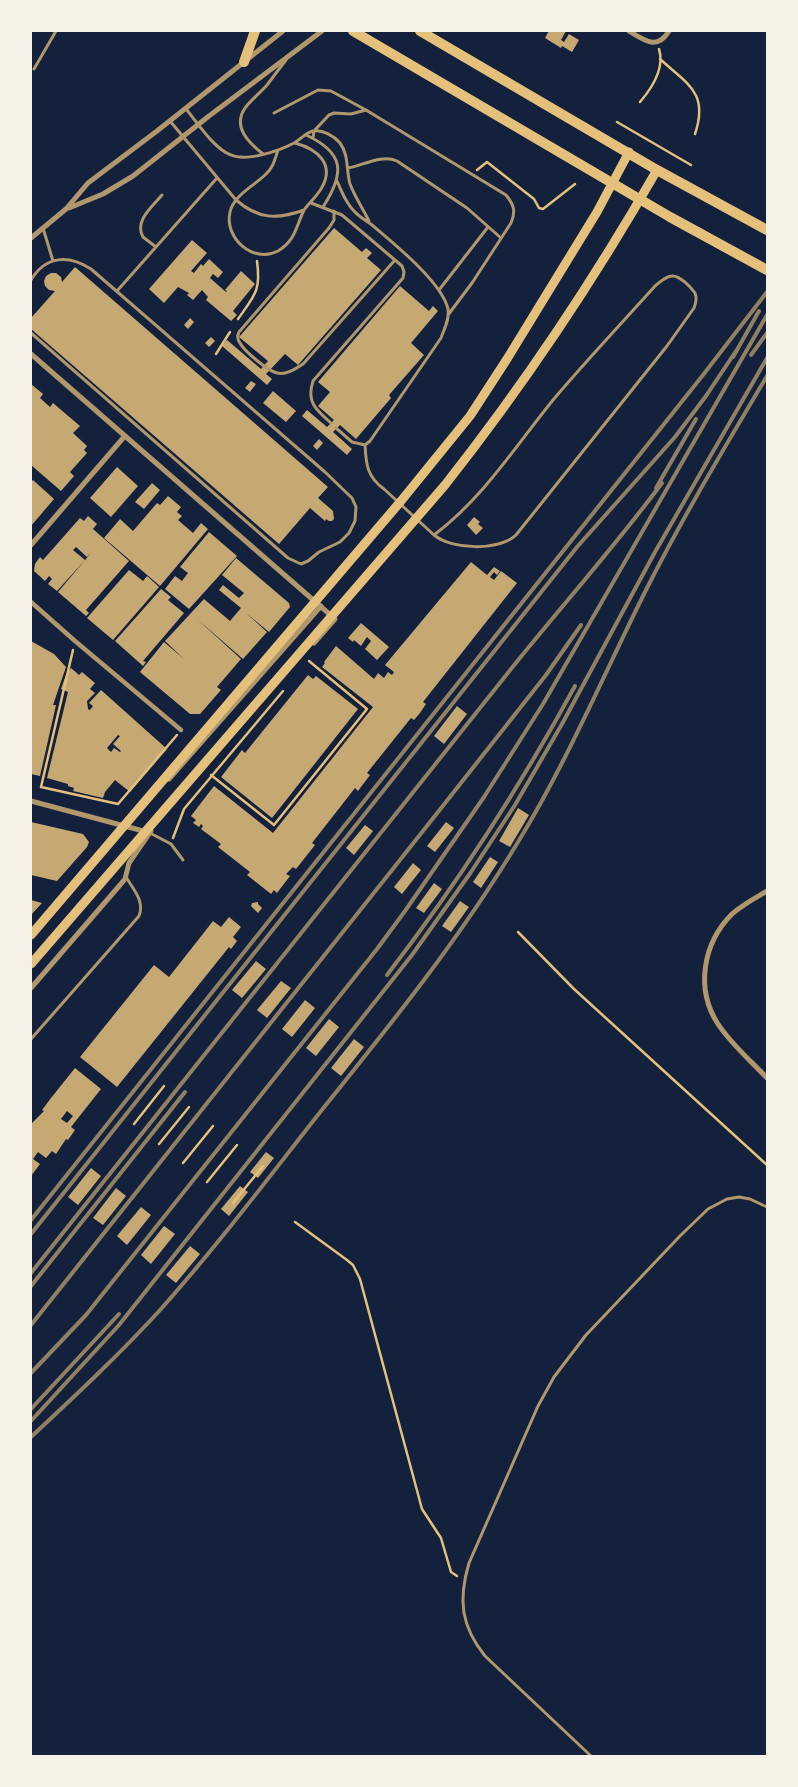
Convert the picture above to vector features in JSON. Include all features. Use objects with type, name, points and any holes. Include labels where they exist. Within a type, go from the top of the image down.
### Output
[{"type":"main road","points":[[244,62],[255,31]]},
{"type":"main road","points":[[353,31],[640,199],[767,270]]},
{"type":"main road","points":[[420,31],[657,170],[767,230]]},
{"type":"main road","points":[[31,937],[395,508],[470,416],[597,212],[629,152]]},
{"type":"main road","points":[[31,964],[445,485],[529,372],[623,228],[657,170]]},
{"type":"street","points":[[31,238],[66,209],[88,183],[170,121],[283,31]]},
{"type":"street","points":[[66,209],[102,194],[133,176],[322,31]]},
{"type":"street","points":[[628,31],[645,41],[655,42],[664,39],[669,31]]},
{"type":"street","points":[[31,354],[335,619],[176,801],[129,863],[120,885],[31,988]]},
{"type":"street","points":[[31,546],[124,437]]},
{"type":"street","points":[[31,602],[181,730]]},
{"type":"street","points":[[31,937],[321,606]]},
{"type":"street","points":[[31,801],[150,833]]},
{"type":"street","points":[[767,891],[733,913],[722,924],[714,937],[705,966],[706,996],[711,1010],[725,1033],[767,1078]]},
{"type":"lane","points":[[34,69],[56,31]]},
{"type":"lane","points":[[263,154],[250,144],[244,135],[240,126],[241,116],[246,107],[267,85],[288,58]]},
{"type":"lane","points":[[274,113],[318,90],[331,91],[366,110],[506,195],[513,206],[514,216],[472,282],[448,315]]},
{"type":"lane","points":[[186,108],[215,143],[228,154],[244,157],[278,150],[295,143],[314,131],[329,115],[334,113],[351,114],[366,110]]},
{"type":"lane","points":[[170,121],[236,200],[252,212],[270,216],[290,215],[305,210]]},
{"type":"lane","points":[[313,138],[314,131]]},
{"type":"lane","points":[[314,131],[326,133],[340,142],[344,150],[353,190],[370,223]]},
{"type":"lane","points":[[306,135],[328,147],[338,173],[337,181],[323,207]]},
{"type":"lane","points":[[278,150],[273,164],[266,174],[236,200],[230,212],[230,230],[234,238],[246,250],[256,253],[267,254],[282,248],[296,231],[305,210],[325,182],[324,161],[314,150],[295,143]]},
{"type":"lane","points":[[348,168],[379,159],[390,158],[467,208],[501,238]]},
{"type":"lane","points":[[117,291],[217,178]]},
{"type":"lane","points":[[337,181],[346,201],[355,213],[370,223],[405,254],[439,290],[448,309],[448,321],[441,338],[375,434],[365,445],[366,463],[370,476],[434,535],[448,543],[471,546],[499,544],[506,542],[516,535],[667,346],[694,308],[697,301],[695,293],[688,285],[674,276],[665,278],[655,286],[553,400],[485,488],[453,521],[434,535]]},
{"type":"lane","points":[[156,246],[143,237],[140,226],[141,221],[162,195]]},
{"type":"lane","points":[[311,203],[334,211],[348,220],[402,266],[404,272],[403,278],[313,381],[310,393],[313,406],[331,423]]},
{"type":"lane","points":[[334,211],[334,220],[330,228],[237,336],[241,345],[264,365],[276,373],[285,373],[303,364],[395,260]]},
{"type":"lane","points":[[439,290],[488,227]]},
{"type":"lane","points":[[43,228],[53,261]]},
{"type":"lane","points":[[31,280],[37,270],[53,261],[66,259],[81,263],[91,269],[352,498],[356,507],[356,521],[340,542],[318,552],[304,563],[297,563],[288,558],[31,333]]},
{"type":"lane","points":[[336,428],[352,442],[365,445]]},
{"type":"lane","points":[[150,833],[171,844],[183,860]]},
{"type":"lane","points":[[31,1039],[139,916],[140,901],[125,876]]},
{"type":"lane","points":[[591,1756],[485,1656],[474,1642],[464,1618],[462,1606],[464,1580],[483,1529],[538,1406],[554,1377],[586,1334],[708,1209],[727,1199],[739,1197],[750,1199],[767,1207]]},
{"type":"path","points":[[640,102],[654,83],[660,59],[661,53],[655,42]]},
{"type":"path","points":[[660,59],[691,87],[696,94],[699,103],[699,120],[695,134]]},
{"type":"path","points":[[617,122],[691,165]]},
{"type":"path","points":[[473,175],[487,162],[534,199],[539,208],[543,209],[575,184]]},
{"type":"path","points":[[216,354],[258,290],[259,277],[256,253]]},
{"type":"path","points":[[75,641],[42,787],[118,804],[181,730]]},
{"type":"path","points":[[211,775],[274,825],[366,709],[309,661]]},
{"type":"path","points":[[171,844],[184,809],[284,690]]},
{"type":"path","points":[[518,932],[578,992],[767,1165]]},
{"type":"path","points":[[134,1124],[164,1086]]},
{"type":"path","points":[[159,1144],[189,1107]]},
{"type":"path","points":[[183,1163],[213,1126]]},
{"type":"path","points":[[207,1182],[237,1145]]},
{"type":"path","points":[[233,1203],[263,1166]]},
{"type":"path","points":[[295,1222],[353,1265],[360,1279],[422,1509],[441,1538],[451,1572],[464,1580]]},
{"type":"building","points":[[549,31],[566,31],[561,40],[564,42],[569,34],[579,40],[572,52],[562,46],[561,48],[545,38]]},
{"type":"building","points":[[334,228],[362,252],[366,248],[372,253],[367,258],[381,270],[298,365],[285,354],[266,374],[272,379],[267,385],[222,346],[227,340],[261,369],[268,361],[239,337]]},
{"type":"building","points":[[192,240],[207,253],[191,271],[194,273],[201,264],[203,266],[209,259],[223,272],[218,278],[213,274],[210,278],[226,292],[225,290],[241,271],[255,284],[233,311],[237,315],[231,321],[206,300],[208,297],[202,290],[193,300],[187,295],[189,293],[178,287],[164,303],[149,289]]},
{"type":"building","points":[[75,267],[328,487],[318,498],[333,511],[334,519],[329,521],[326,519],[325,521],[310,508],[279,544],[31,329],[31,318],[55,291],[49,290],[45,286],[46,276],[56,273],[61,277],[62,282]]},
{"type":"building","points":[[400,286],[429,311],[433,306],[438,311],[411,343],[424,355],[389,395],[391,398],[356,439],[340,425],[333,432],[352,449],[347,455],[302,416],[307,410],[327,427],[334,420],[318,406],[330,392],[318,382]]},
{"type":"building","points":[[190,318],[194,322],[188,329],[184,325]]},
{"type":"building","points":[[211,337],[215,341],[209,347],[205,343]]},
{"type":"building","points":[[251,381],[256,384],[250,392],[245,388]]},
{"type":"building","points":[[31,384],[43,394],[40,398],[50,407],[53,403],[80,426],[73,433],[87,446],[84,450],[87,453],[70,472],[74,476],[61,491],[31,465]]},
{"type":"building","points":[[273,391],[296,411],[286,422],[263,403]]},
{"type":"building","points":[[319,439],[323,443],[317,450],[313,446]]},
{"type":"building","points":[[117,467],[138,486],[111,517],[90,498]]},
{"type":"building","points":[[33,480],[54,499],[31,526],[31,482]]},
{"type":"building","points":[[152,483],[160,490],[144,509],[135,502]]},
{"type":"building","points":[[168,496],[181,507],[177,512],[182,516],[178,520],[193,533],[201,523],[208,529],[160,586],[104,538],[120,519],[133,531],[157,503],[160,505]]},
{"type":"building","points":[[88,516],[97,524],[93,529],[129,561],[86,610],[89,613],[86,616],[58,592],[91,553],[87,557],[76,547],[73,550],[85,560],[57,591],[48,584],[52,579],[49,576],[45,581],[34,571],[35,564],[40,557],[43,560],[80,518],[84,521]]},
{"type":"building","points":[[474,517],[483,528],[476,535],[467,525]]},
{"type":"building","points":[[209,532],[237,556],[189,609],[165,589],[175,576],[182,581],[188,573],[180,567]]},
{"type":"building","points":[[236,558],[289,603],[290,607],[269,632],[246,613],[267,632],[243,659],[197,619],[241,659],[217,687],[221,690],[200,714],[190,714],[140,672],[164,642],[184,659],[165,641],[204,599],[230,621],[241,608],[219,590],[223,585],[239,598],[244,593],[222,575]]},
{"type":"building","points":[[471,562],[487,575],[494,567],[500,571],[497,575],[494,572],[490,577],[494,580],[501,571],[517,583],[423,702],[426,704],[420,713],[414,720],[411,718],[367,773],[370,775],[358,791],[355,788],[312,843],[315,845],[296,869],[293,867],[286,874],[290,876],[277,893],[274,890],[271,894],[247,875],[250,872],[218,847],[221,844],[201,829],[203,826],[201,824],[199,827],[193,823],[196,820],[191,816],[214,786],[273,833],[373,707],[322,667],[324,662],[336,646],[374,679],[378,673],[384,678],[388,672],[392,675],[394,672],[385,665]]},
{"type":"building","points":[[129,570],[143,581],[147,576],[159,587],[113,640],[87,618]]},
{"type":"building","points":[[161,589],[171,597],[168,600],[184,613],[143,661],[146,662],[143,666],[115,641]]},
{"type":"building","points":[[361,623],[389,647],[377,660],[365,649],[371,641],[367,637],[361,646],[348,638]]},
{"type":"building","points":[[31,641],[54,654],[66,667],[53,705],[56,705],[40,776],[31,774]]},
{"type":"building","points":[[71,668],[79,675],[82,672],[95,683],[90,689],[95,693],[87,701],[88,709],[90,710],[93,706],[89,703],[101,690],[167,749],[130,792],[115,780],[105,792],[103,798],[73,791],[74,788],[68,786],[68,784],[47,778],[68,692],[61,689],[68,669],[69,671]],"holes":[[[118,735],[120,736],[113,744],[121,751],[114,748],[111,752],[107,748]]]},
{"type":"building","points":[[308,675],[313,679],[316,676],[358,709],[272,818],[221,777],[242,750],[245,753]]},
{"type":"building","points":[[457,706],[467,714],[444,744],[434,736]]},
{"type":"building","points":[[518,808],[529,815],[510,847],[499,841]]},
{"type":"building","points":[[31,822],[83,834],[89,842],[87,847],[57,881],[31,875]]},
{"type":"building","points":[[446,822],[454,828],[435,852],[427,846]]},
{"type":"building","points":[[365,825],[373,831],[354,855],[346,848]]},
{"type":"building","points":[[490,857],[498,862],[481,888],[473,882]]},
{"type":"building","points":[[413,863],[421,870],[402,894],[394,887]]},
{"type":"building","points":[[434,883],[442,889],[424,913],[416,908]]},
{"type":"building","points":[[31,900],[42,903],[31,915]]},
{"type":"building","points":[[460,901],[469,907],[451,932],[442,926]]},
{"type":"building","points":[[258,902],[262,908],[258,913],[251,906],[252,903]]},
{"type":"building","points":[[229,917],[241,927],[233,937],[237,941],[231,949],[229,947],[117,1087],[80,1057],[154,965],[169,977],[213,921],[221,927]]},
{"type":"building","points":[[256,961],[266,969],[242,998],[232,990]]},
{"type":"building","points":[[281,981],[291,988],[267,1018],[257,1010]]},
{"type":"building","points":[[305,1000],[315,1008],[292,1037],[282,1029]]},
{"type":"building","points":[[329,1019],[339,1027],[316,1056],[306,1048]]},
{"type":"building","points":[[354,1039],[364,1047],[341,1076],[331,1068]]},
{"type":"building","points":[[75,1068],[101,1089],[71,1127],[75,1130],[56,1154],[52,1151],[46,1158],[38,1152],[33,1159],[40,1164],[31,1176],[31,1124],[44,1111],[42,1110]],"holes":[[[67,1111],[73,1116],[67,1123],[61,1119]]]},
{"type":"building","points":[[266,1152],[274,1158],[258,1178],[250,1172]]},
{"type":"building","points":[[91,1168],[101,1176],[78,1205],[68,1197]]},
{"type":"building","points":[[240,1186],[248,1192],[229,1216],[221,1209]]},
{"type":"building","points":[[116,1188],[126,1196],[103,1225],[93,1218]]},
{"type":"building","points":[[141,1207],[151,1215],[127,1245],[117,1236]]},
{"type":"building","points":[[164,1226],[175,1234],[151,1264],[141,1255]]},
{"type":"building","points":[[190,1246],[200,1254],[176,1283],[166,1275]]},
{"type":"railway","points":[[31,1220],[767,292]]},
{"type":"railway","points":[[733,357],[759,311]]},
{"type":"railway","points":[[31,1373],[86,1315],[377,949],[405,911],[484,797],[543,704],[767,315]]},
{"type":"railway","points":[[751,355],[767,333]]},
{"type":"railway","points":[[31,1234],[577,547],[675,437],[706,396],[736,351]]},
{"type":"railway","points":[[31,1421],[119,1325],[412,955],[471,872],[515,805],[562,724],[655,552],[767,358]]},
{"type":"railway","points":[[31,1437],[130,1342],[203,1260],[399,1013],[473,912],[536,812],[569,750],[659,564],[767,376]]},
{"type":"railway","points":[[656,488],[696,419]]},
{"type":"railway","points":[[31,1273],[507,674],[662,483]]},
{"type":"railway","points":[[31,1325],[546,675],[581,625]]},
{"type":"railway","points":[[387,975],[438,906],[487,834],[575,686]]},
{"type":"railway","points":[[31,1286],[185,1092]]},
{"type":"railway","points":[[31,1409],[119,1314]]}]
